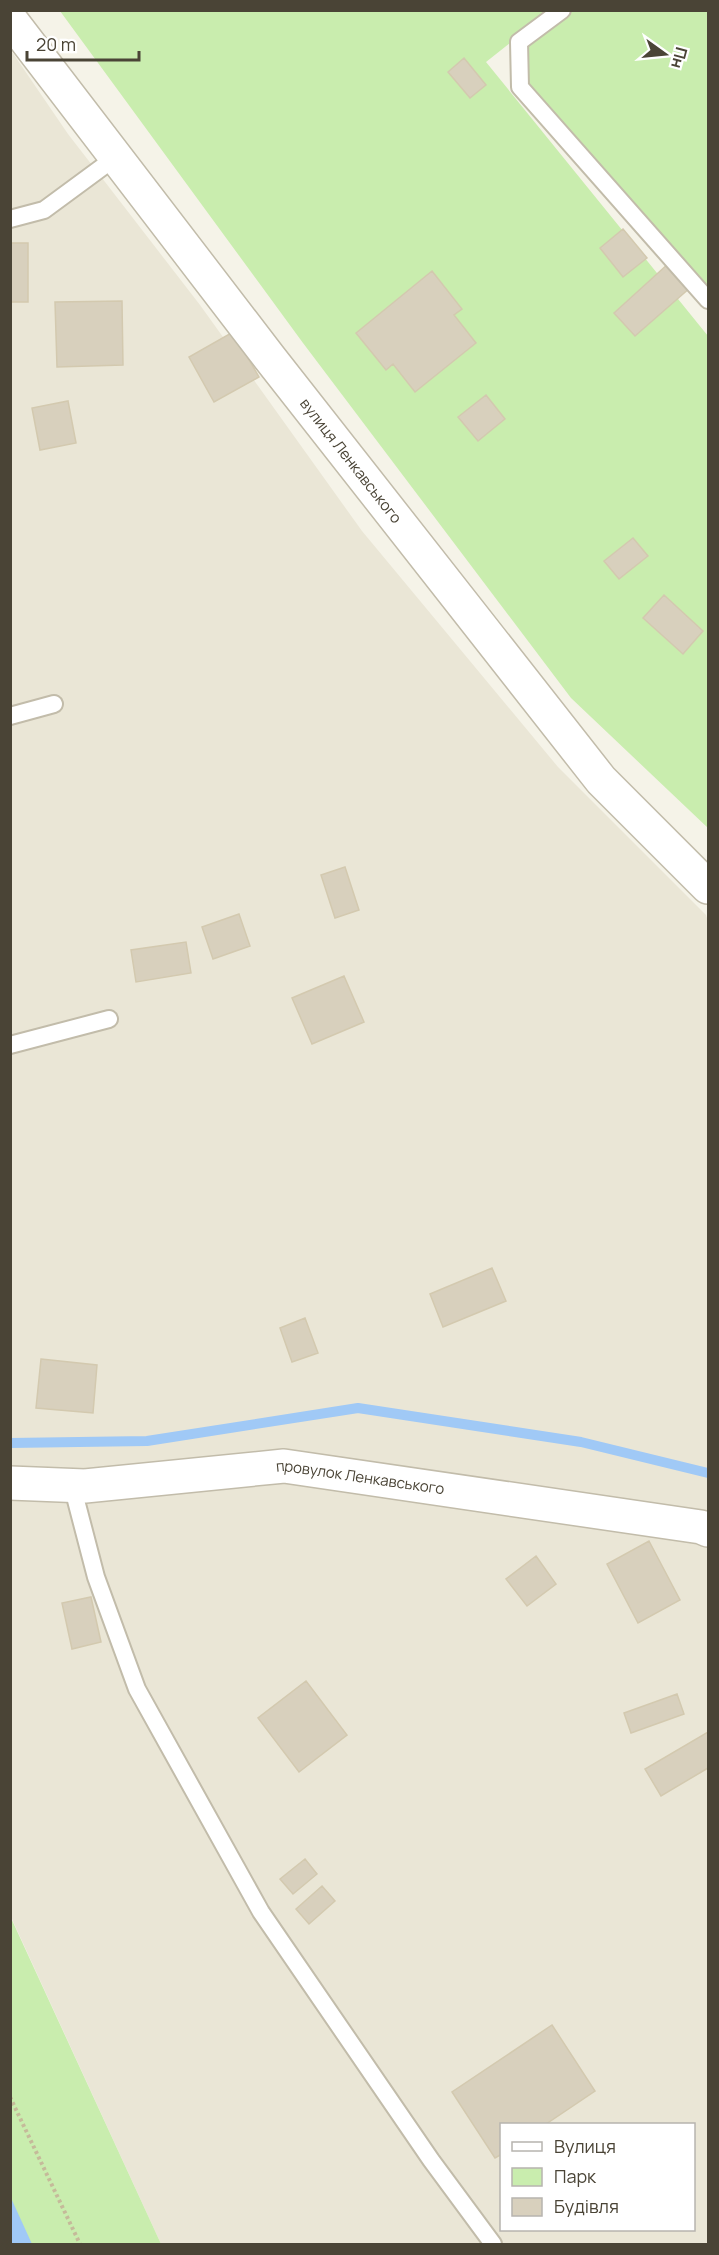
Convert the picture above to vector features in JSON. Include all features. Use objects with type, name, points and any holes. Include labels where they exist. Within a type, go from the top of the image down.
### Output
[{"type":"street","name":"вулиця Ленкавського","points":[[10,19],[291,385],[601,780],[708,887]]},
{"type":"street","name":"провулок Ленкавського","points":[[10,1483],[85,1486],[284,1466],[689,1525],[708,1530]]},
{"type":"lane","points":[[562,10],[519,42],[520,87],[708,300]]},
{"type":"lane","points":[[10,219],[44,210],[116,157]]},
{"type":"lane","points":[[10,716],[54,704]]},
{"type":"lane","points":[[10,1045],[109,1019]]},
{"type":"lane","points":[[72,1485],[96,1577],[137,1689],[148,1709],[261,1912],[431,2160],[493,2244]]},
{"type":"path","points":[[10,2097],[80,2244]]},
{"type":"shaded area","points":[[10,49],[68,134],[200,305],[362,531],[558,767],[706,915],[708,921],[708,2244],[161,2244],[11,1917]]},
{"type":"green space","points":[[60,11],[550,11],[486,62],[708,336],[708,828],[571,698],[303,343]]},
{"type":"green space","points":[[562,11],[708,11],[708,300],[520,87],[519,42]]},
{"type":"green space","points":[[11,1918],[161,2244],[11,2244]]},
{"type":"water","points":[[11,2198],[32,2244],[11,2244]]},
{"type":"building","points":[[464,58],[486,85],[470,98],[448,72]]},
{"type":"building","points":[[623,229],[647,258],[623,277],[600,248]]},
{"type":"building","points":[[10,243],[28,243],[28,302],[10,302]]},
{"type":"building","points":[[669,263],[691,287],[635,336],[614,313]]},
{"type":"building","points":[[432,271],[462,309],[454,315],[476,343],[415,392],[393,364],[386,370],[356,333]]},
{"type":"building","points":[[122,301],[123,365],[57,367],[55,302]]},
{"type":"building","points":[[233,332],[259,377],[214,402],[189,357]]},
{"type":"building","points":[[486,395],[505,419],[478,441],[458,417]]},
{"type":"building","points":[[68,401],[76,443],[40,450],[32,408]]},
{"type":"building","points":[[633,538],[648,556],[619,579],[604,561]]},
{"type":"building","points":[[664,595],[703,631],[683,654],[643,618]]},
{"type":"building","points":[[345,867],[359,910],[335,918],[321,875]]},
{"type":"building","points":[[239,914],[250,946],[213,959],[202,927]]},
{"type":"building","points":[[186,942],[191,973],[136,982],[131,950]]},
{"type":"building","points":[[344,976],[364,1022],[312,1044],[292,998]]},
{"type":"building","points":[[492,1268],[506,1301],[443,1327],[430,1294]]},
{"type":"building","points":[[305,1318],[318,1353],[292,1362],[280,1328]]},
{"type":"building","points":[[41,1359],[97,1365],[93,1413],[36,1408]]},
{"type":"building","points":[[649,1541],[680,1600],[638,1623],[607,1564]]},
{"type":"building","points":[[536,1556],[556,1584],[527,1606],[506,1579]]},
{"type":"building","points":[[91,1597],[101,1642],[72,1649],[62,1603]]},
{"type":"building","points":[[306,1681],[347,1735],[299,1772],[258,1718]]},
{"type":"building","points":[[677,1694],[684,1714],[631,1733],[624,1713]]},
{"type":"building","points":[[708,1732],[708,1768],[661,1796],[645,1769]]},
{"type":"building","points":[[305,1859],[317,1874],[293,1894],[280,1879]]},
{"type":"building","points":[[322,1886],[335,1901],[309,1924],[296,1909]]},
{"type":"building","points":[[552,2025],[595,2091],[547,2123],[500,2123],[500,2155],[495,2158],[452,2092]]},
{"type":"waterway","points":[[10,1443],[147,1441],[358,1408],[581,1442],[708,1473]]}]
